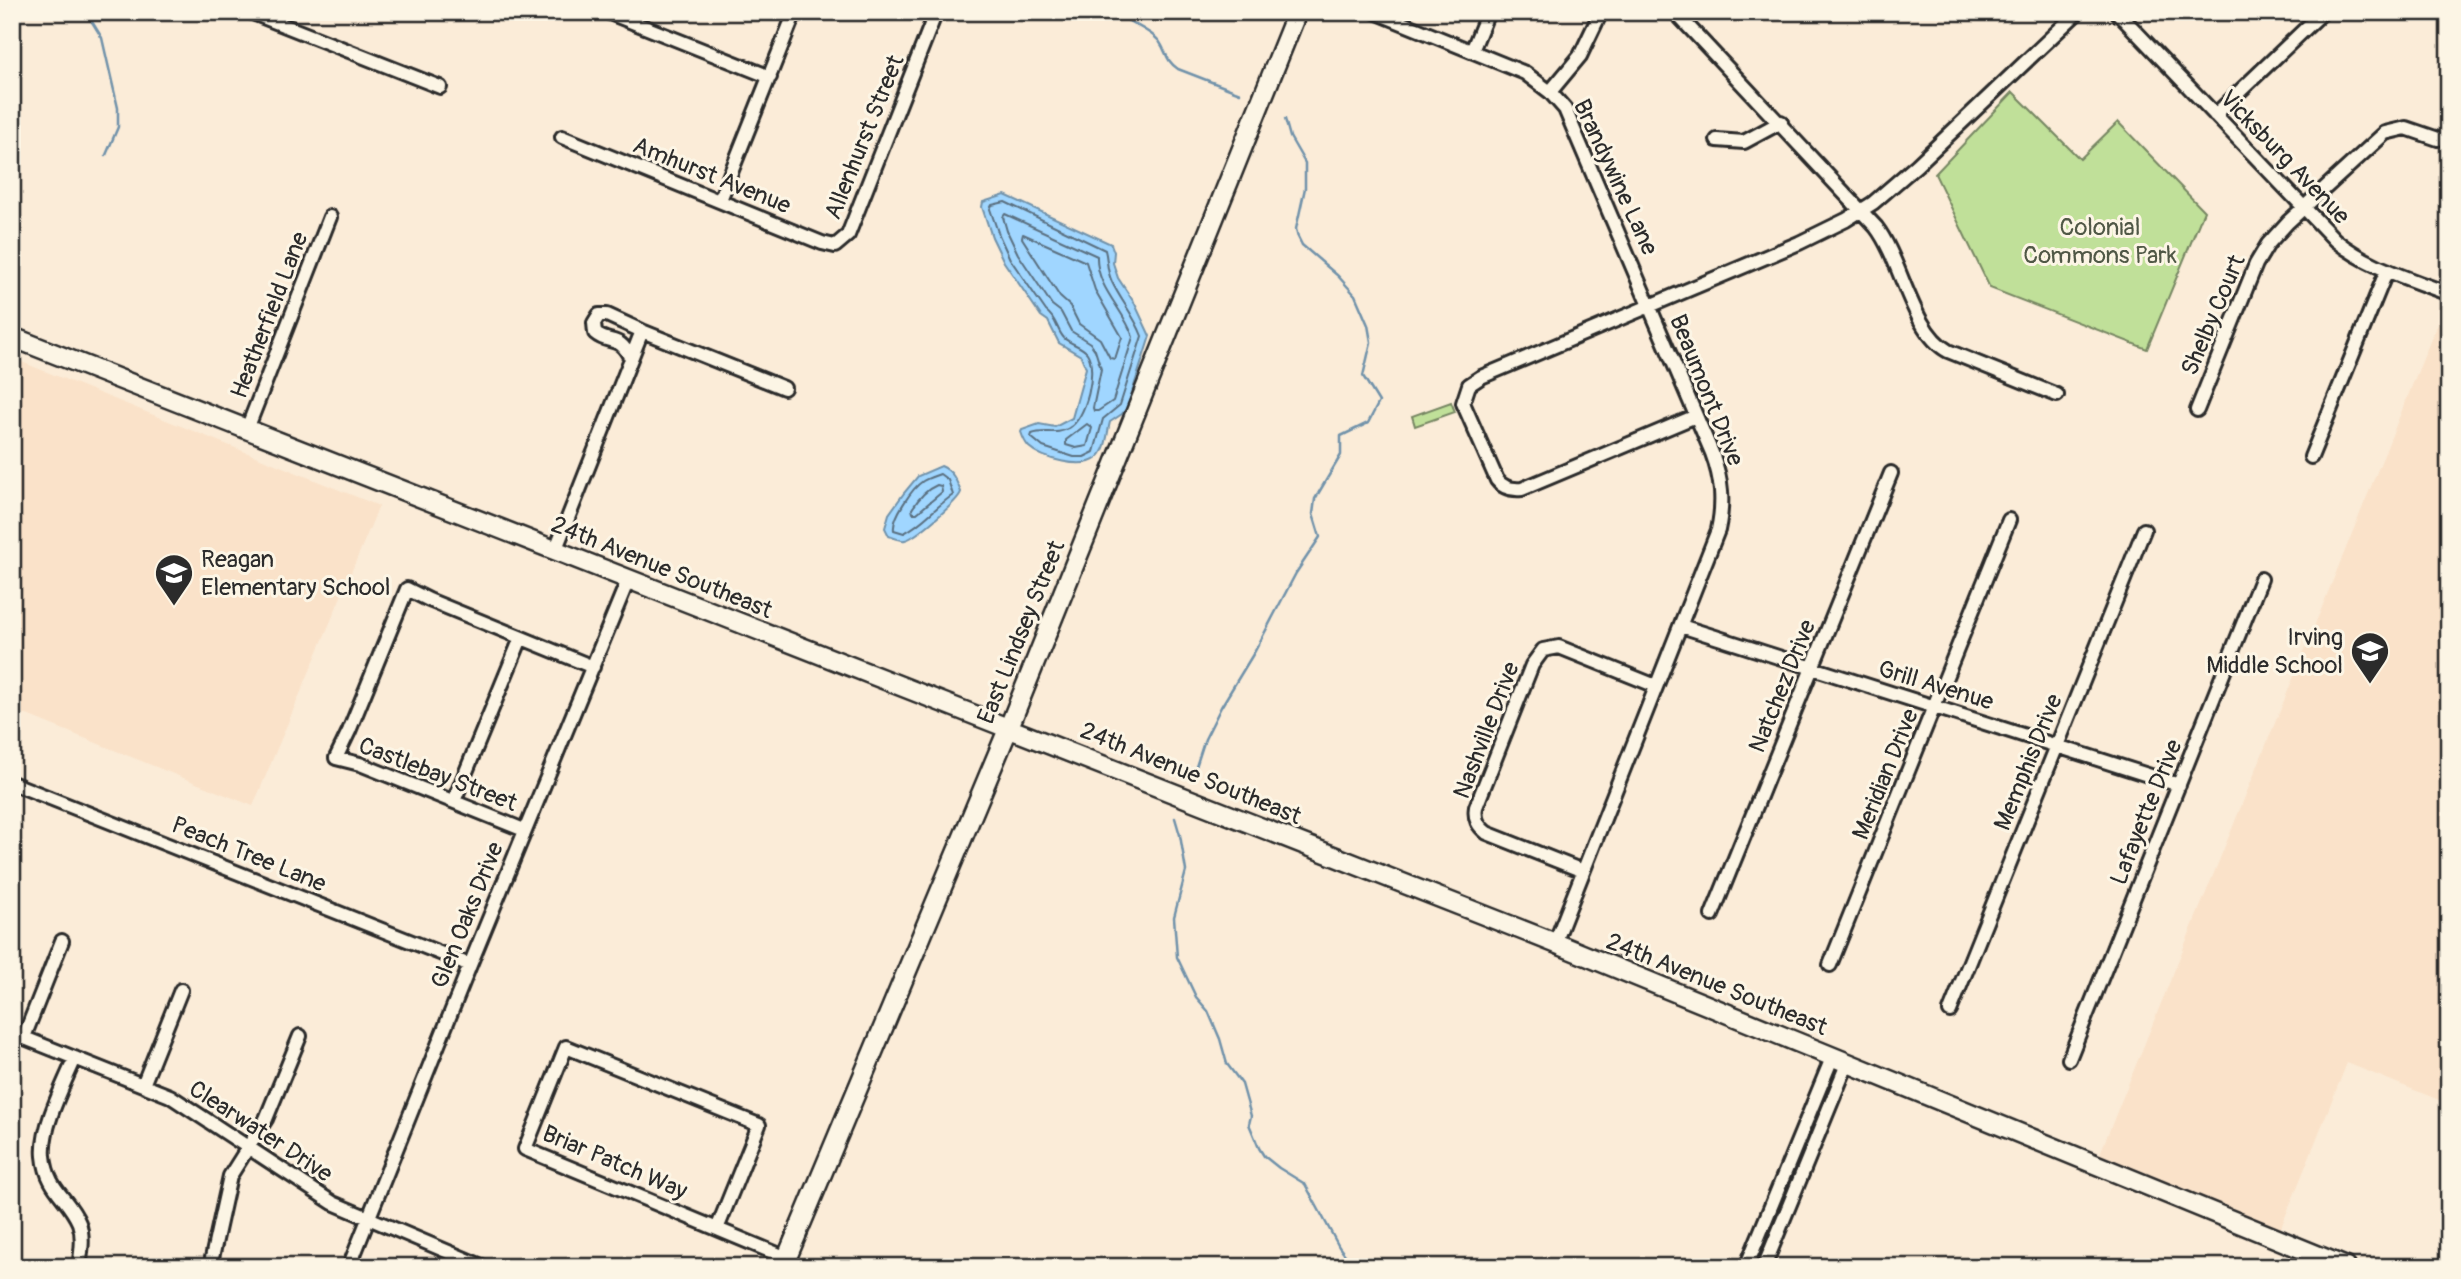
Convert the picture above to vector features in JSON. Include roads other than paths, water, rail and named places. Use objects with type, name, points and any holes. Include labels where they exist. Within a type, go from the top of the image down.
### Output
[{"type":"street","points":[[607,12],[769,77]]},
{"type":"street","points":[[720,200],[795,12]]},
{"type":"street","name":"Allenhurst Street","points":[[845,239],[936,12]]},
{"type":"street","name":"East Lindsey Street","points":[[785,1262],[1009,727],[1297,12]]},
{"type":"street","points":[[1472,51],[1488,12]]},
{"type":"street","points":[[1550,92],[1580,56],[1601,12]]},
{"type":"street","points":[[1675,12],[1862,210],[1886,240],[1919,318],[1935,342],[1948,351],[2057,395]]},
{"type":"street","name":"Beaumont Drive","points":[[1555,943],[1718,530],[1723,503],[1719,471],[1650,305],[1799,243],[1862,210],[1917,165],[2078,12]]},
{"type":"street","name":"Vicksburg Avenue","points":[[2117,12],[2303,208],[2345,248],[2387,270],[2449,294]]},
{"type":"street","points":[[2215,115],[2323,12]]},
{"type":"street","name":"Brandywine Lane","points":[[1377,13],[1525,74],[1550,92],[1569,116],[1650,305]]},
{"type":"street","points":[[257,14],[440,88]]},
{"type":"street","points":[[1717,140],[1744,142],[1780,122]]},
{"type":"street","name":"Shelby Court","points":[[2197,410],[2256,264],[2268,244],[2385,132],[2406,128],[2438,139]]},
{"type":"street","name":"Amhurst Avenue","points":[[562,137],[831,246],[840,244],[845,239]]},
{"type":"street","name":"Heatherfield Lane","points":[[247,429],[330,217]]},
{"type":"street","points":[[2311,457],[2387,270]]},
{"type":"street","points":[[1650,305],[1473,381],[1466,390],[1463,403],[1497,480],[1504,487],[1515,490],[1696,416]]},
{"type":"street","points":[[631,359],[626,349],[617,341],[595,333],[593,328],[596,318],[607,315],[785,388]]},
{"type":"street","points":[[555,551],[642,331]]},
{"type":"street","name":"24th Avenue Southeast","points":[[12,337],[1555,943],[2346,1267]]},
{"type":"street","name":"Natchez Drive","points":[[1712,915],[1891,473]]},
{"type":"street","name":"Meridian Drive","points":[[1830,965],[2009,520]]},
{"type":"street","name":"Memphis Drive","points":[[1950,1011],[2144,530]]},
{"type":"street","name":"Lafayette Drive","points":[[2069,1059],[2261,579]]},
{"type":"street","name":"Glen Oaks Drive","points":[[349,1267],[524,830],[628,580]]},
{"type":"street","name":"Castlebay Street","points":[[521,638],[407,589],[336,758],[360,764],[524,830]]},
{"type":"street","name":"Grill Avenue","points":[[1681,626],[2179,785]]},
{"type":"street","points":[[454,801],[521,638],[593,667]]},
{"type":"street","name":"Nashville Drive","points":[[1583,871],[1487,833],[1478,824],[1476,807],[1535,659],[1543,650],[1553,646],[1656,687]]},
{"type":"street","name":"Peach Tree Lane","points":[[12,783],[470,964]]},
{"type":"street","points":[[18,1035],[62,941]]},
{"type":"street","points":[[143,1085],[181,990]]},
{"type":"street","name":"Clearwater Drive","points":[[18,1035],[179,1101],[332,1203],[484,1267]]},
{"type":"street","points":[[210,1267],[230,1176],[271,1110],[300,1036]]},
{"type":"street","name":"Briar Patch Way","points":[[717,1229],[759,1125],[566,1047],[525,1149],[717,1229],[785,1262]]},
{"type":"street","points":[[75,1058],[52,1117],[44,1147],[51,1184],[79,1224],[82,1240],[79,1267]]},
{"type":"street","points":[[1745,1267],[1840,1061]]},
{"type":"street","points":[[1764,1267],[1840,1061]]},
{"type":"water","points":[[1005,195],[1111,244],[1118,278],[1135,304],[1150,336],[1127,408],[1110,422],[1103,451],[1091,461],[1063,462],[1043,455],[1029,447],[1021,432],[1039,424],[1055,427],[1072,418],[1086,368],[1081,356],[1059,343],[1048,321],[1041,316],[1004,262],[992,237],[982,207],[983,202]]},
{"type":"water","points":[[941,466],[951,473],[961,492],[953,503],[910,538],[902,540],[889,536],[885,528],[889,514],[904,493],[918,476]]},
{"type":"waterway","points":[[86,12],[102,38],[118,108],[118,127],[106,155]]},
{"type":"waterway","points":[[1116,12],[1155,37],[1178,69],[1240,93]]},
{"type":"waterway","points":[[1194,773],[1205,739],[1221,707],[1255,651],[1296,573],[1320,537],[1313,514],[1315,499],[1341,455],[1341,436],[1368,423],[1379,402],[1363,376],[1371,342],[1368,325],[1355,295],[1338,276],[1302,245],[1298,237],[1296,229],[1305,188],[1305,163],[1290,137],[1285,119]]},
{"type":"waterway","points":[[1175,818],[1186,871],[1174,917],[1177,957],[1196,997],[1208,1011],[1227,1064],[1242,1084],[1251,1116],[1249,1124],[1259,1148],[1264,1156],[1279,1168],[1305,1184],[1339,1247],[1354,1267]]},
{"type":"place","name":"Reagan Elementary School","points":[[174,607]]},
{"type":"place","name":"Irving Middle School","points":[[2370,685]]},
{"type":"park label","name":"Colonial Commons Park","points":[[2100,241]]}]
